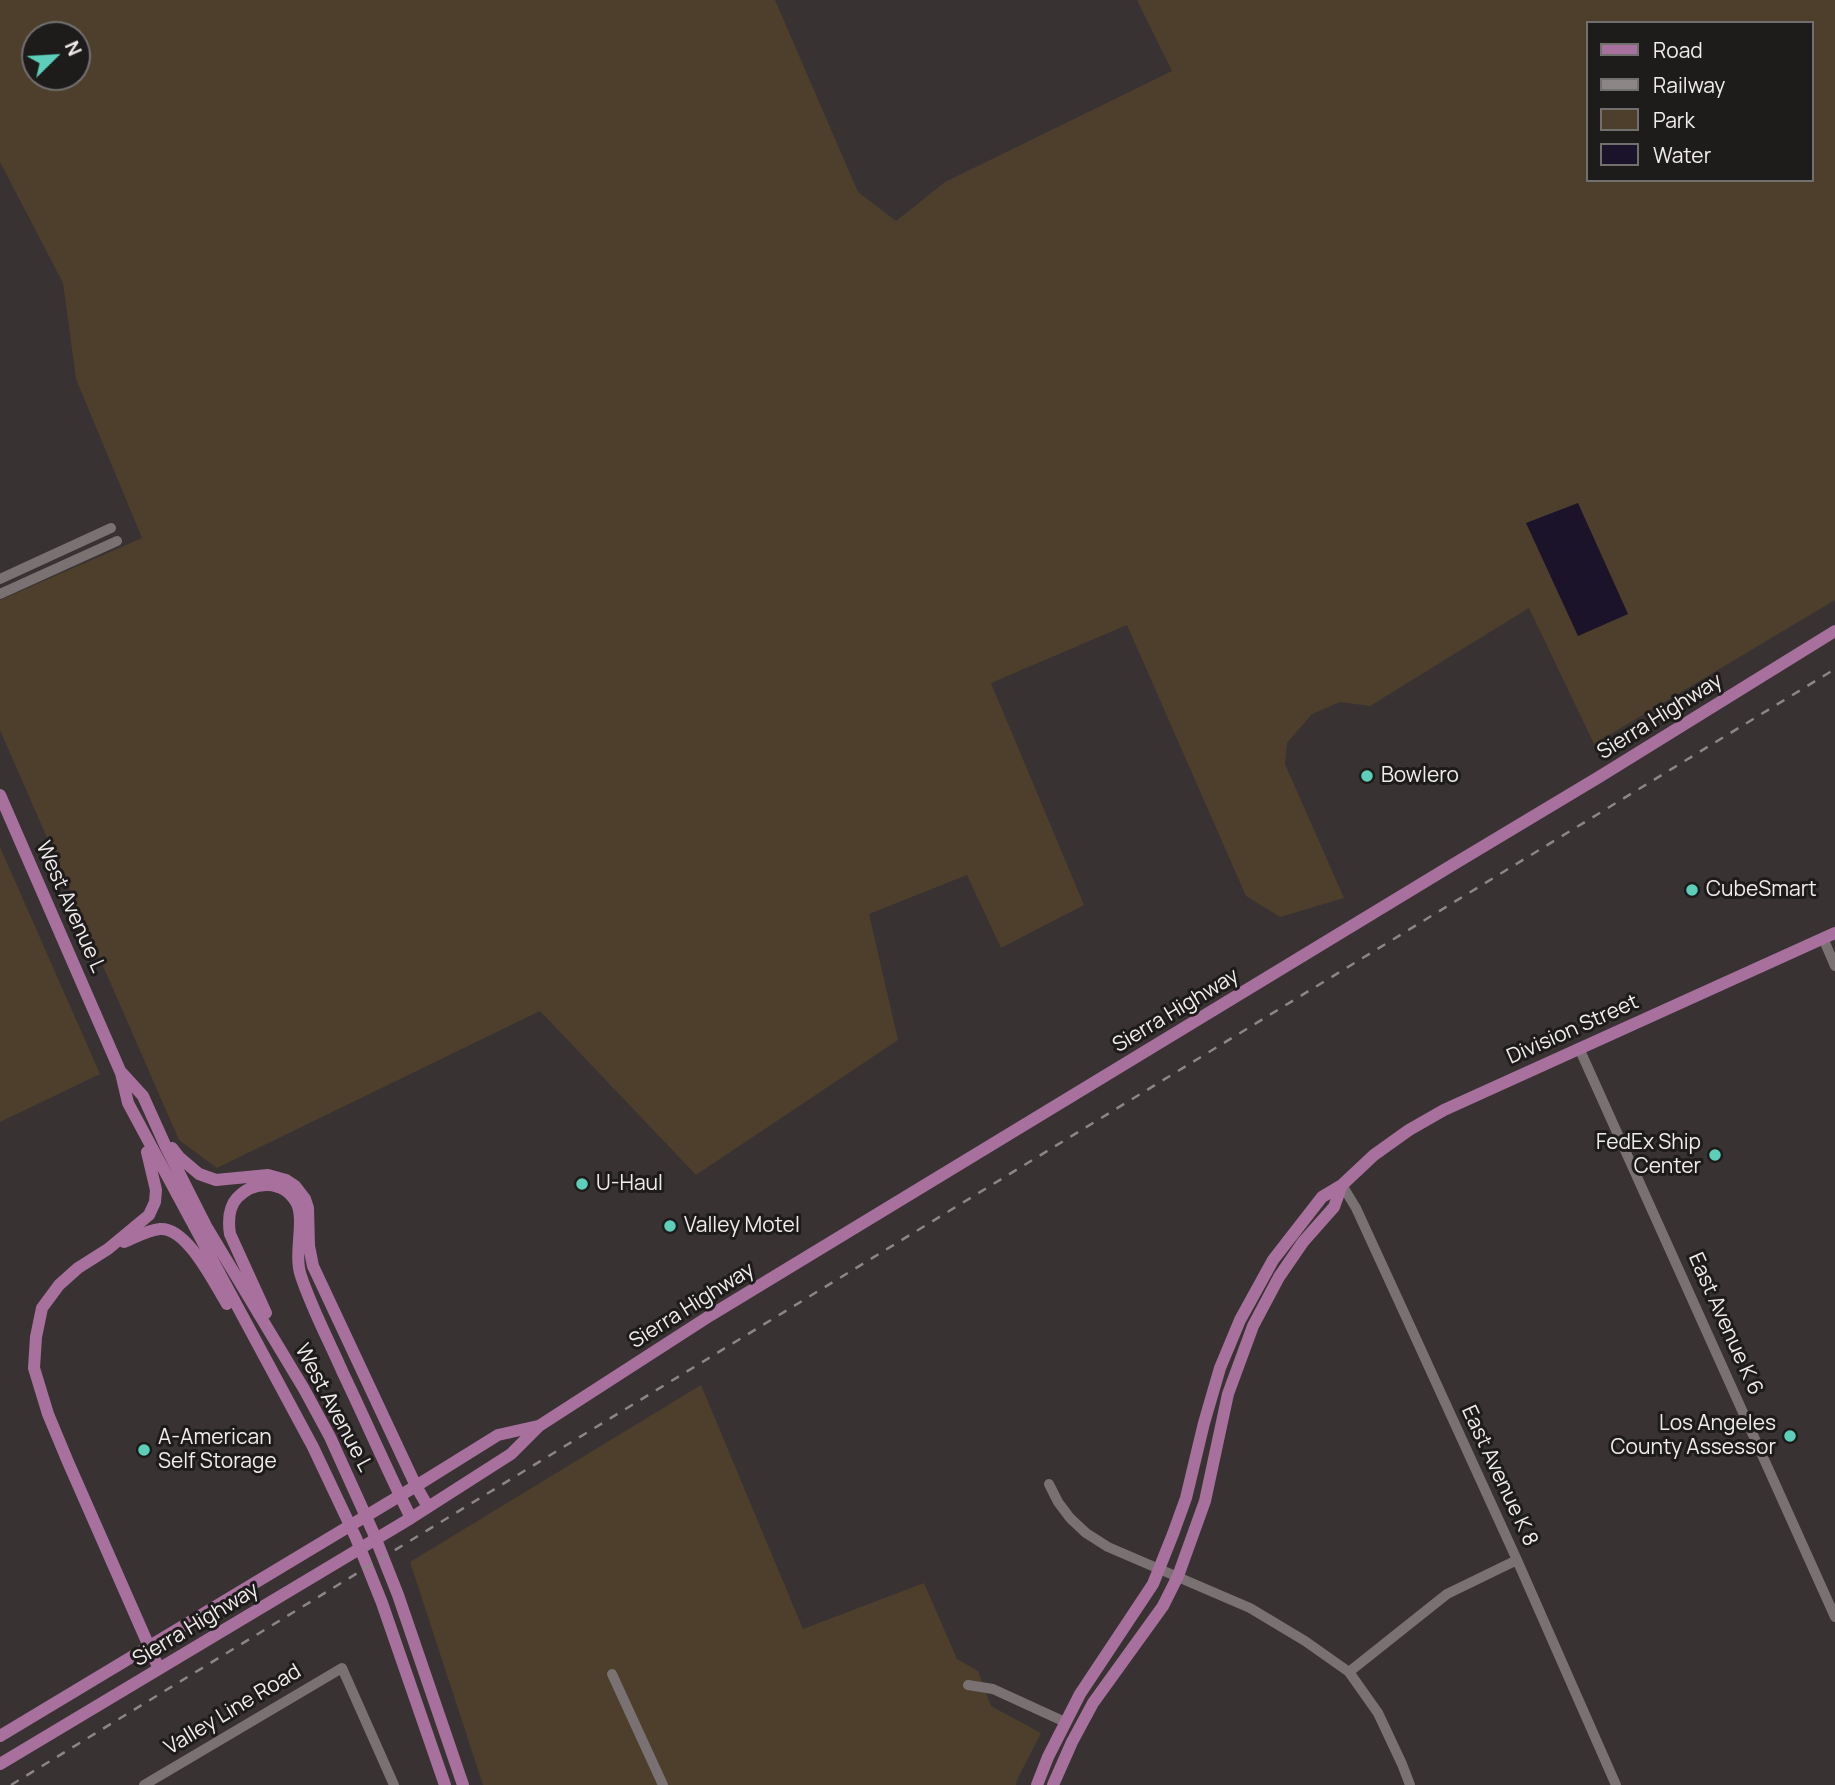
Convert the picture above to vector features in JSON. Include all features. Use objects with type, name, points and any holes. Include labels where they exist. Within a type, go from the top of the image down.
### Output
[{"type":"main road","name":"Sierra Highway","points":[[0,1765],[411,1518],[512,1454],[538,1426],[710,1315],[1599,777],[1835,631]]},
{"type":"main road","name":"West Avenue L","points":[[0,795],[121,1073],[128,1103],[286,1395],[356,1538],[382,1603],[445,1785]]},
{"type":"main road","name":"Division Street","points":[[1342,1185],[1374,1155],[1444,1110],[1829,936]]},
{"type":"main road","name":"West Avenue L","points":[[121,1073],[143,1096],[206,1226],[329,1435],[398,1595],[463,1785]]},
{"type":"main road","points":[[139,1125],[154,1175],[155,1202],[149,1215],[108,1249],[78,1268],[42,1308],[36,1337],[34,1368],[48,1414],[159,1669]]},
{"type":"main road","points":[[159,1132],[179,1157],[200,1174],[216,1180],[277,1176],[300,1191],[308,1208],[309,1245],[313,1266],[428,1507]]},
{"type":"main road","points":[[291,1367],[230,1234],[229,1215],[237,1198],[266,1184],[290,1194],[298,1208],[297,1257],[300,1274],[411,1518]]},
{"type":"main road","points":[[1037,1785],[1065,1722],[1094,1672],[1153,1584],[1160,1568],[1186,1498],[1220,1368],[1240,1320],[1285,1243],[1322,1197],[1342,1185]]},
{"type":"main road","points":[[1053,1785],[1093,1703],[1163,1606],[1178,1576],[1205,1501],[1228,1394],[1253,1326],[1303,1242],[1334,1207],[1342,1185]]},
{"type":"main road","points":[[108,1249],[144,1233],[161,1229],[172,1230],[184,1238],[286,1395]]},
{"type":"main road","name":"Sierra Highway","points":[[0,1736],[498,1435],[538,1426]]},
{"type":"street","points":[[0,579],[111,528]]},
{"type":"street","points":[[0,594],[117,541]]},
{"type":"street","points":[[1829,936],[1835,966]]},
{"type":"street","name":"East Avenue K 6","points":[[1579,1048],[1835,1617]]},
{"type":"street","name":"East Avenue K 8","points":[[1342,1185],[1356,1208],[1517,1560],[1616,1785]]},
{"type":"street","points":[[1049,1484],[1070,1518],[1086,1533],[1108,1546],[1250,1608],[1305,1641],[1349,1672],[1378,1713],[1410,1785]]},
{"type":"street","points":[[1349,1672],[1447,1594],[1517,1560]]},
{"type":"street","name":"Valley Line Road","points":[[144,1785],[342,1668],[394,1785]]},
{"type":"street","points":[[612,1674],[663,1785]]},
{"type":"street","points":[[968,1685],[993,1689],[1065,1722]]},
{"type":"green space","points":[[0,0],[775,0],[858,192],[896,221],[945,182],[1172,71],[1137,0],[1835,0],[1835,600],[1594,744],[1529,608],[1370,706],[1340,702],[1312,714],[1287,743],[1285,764],[1344,898],[1280,917],[1246,896],[1127,625],[991,683],[1084,905],[1001,948],[967,875],[869,914],[898,1040],[696,1175],[540,1011],[217,1168],[179,1140],[0,730],[0,600],[142,538],[76,379],[63,283],[0,162]]},
{"type":"green space","points":[[0,847],[100,1074],[0,1122]]},
{"type":"green space","points":[[701,1385],[803,1629],[924,1583],[957,1659],[978,1671],[991,1706],[1041,1733],[1016,1785],[483,1785],[410,1562]]},
{"type":"water","points":[[1578,503],[1628,614],[1578,636],[1526,523]]},
{"type":"railway","points":[[11,1785],[1835,669]]},
{"type":"place","name":"Bowlero","points":[[1367,776]]},
{"type":"place","name":"CubeSmart","points":[[1692,890]]},
{"type":"place","name":"FedEx Ship Center","points":[[1715,1155]]},
{"type":"place","name":"U-Haul","points":[[582,1184]]},
{"type":"place","name":"Valley Motel","points":[[670,1226]]},
{"type":"place","name":"Los Angeles County Assessor","points":[[1790,1436]]},
{"type":"place","name":"A-American Self Storage","points":[[144,1450]]}]
